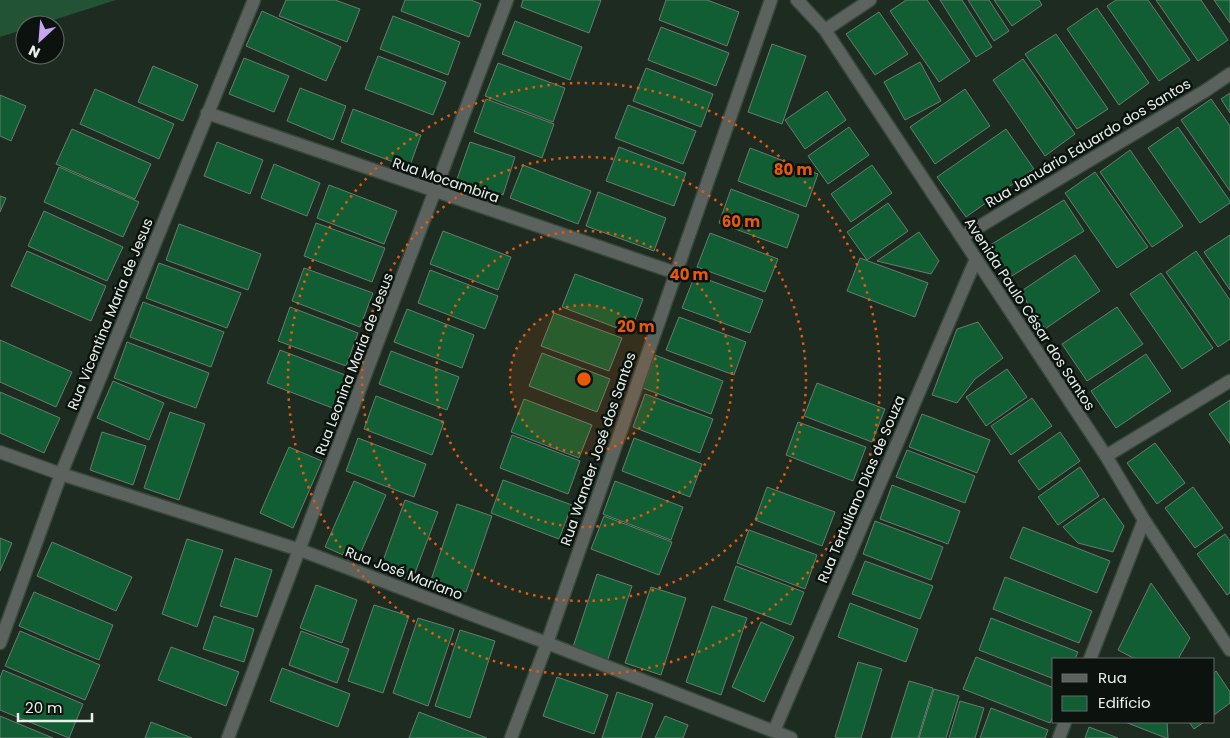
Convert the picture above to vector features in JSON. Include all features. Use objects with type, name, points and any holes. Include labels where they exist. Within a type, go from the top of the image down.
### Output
[{"type":"street","name":"Rua Vicentina Maria de Jesus","points":[[0,643],[62,474],[254,0]]},
{"type":"street","name":"Rua Leonina Maria de Jesus","points":[[228,738],[507,0]]},
{"type":"street","name":"Rua Wander José dos Santos","points":[[512,738],[547,643],[771,0]]},
{"type":"street","name":"Avenida Paulo César dos Santos","points":[[797,0],[825,30],[1106,456],[1144,520],[1230,650]]},
{"type":"street","points":[[825,30],[870,0]]},
{"type":"street","name":"Rua Januário Eduardo dos Santos","points":[[962,237],[1230,74]]},
{"type":"street","name":"Rua Mocambira","points":[[207,113],[676,273]]},
{"type":"street","name":"Rua Tertuliano Dias de Souza","points":[[774,731],[976,259]]},
{"type":"street","points":[[1106,456],[1230,381]]},
{"type":"street","name":"Rua José Mariano","points":[[0,452],[62,474],[300,550],[791,738]]},
{"type":"street","points":[[1090,658],[1144,520]]},
{"type":"street","points":[[1059,738],[1065,723]]},
{"type":"green space","points":[[0,0],[116,0],[65,16],[15,15],[15,32],[0,37]]},
{"type":"building","points":[[286,0],[335,0],[360,9],[347,42],[279,16]]},
{"type":"building","points":[[405,0],[471,0],[481,4],[469,37],[401,11]]},
{"type":"building","points":[[523,0],[601,0],[589,33],[521,7]]},
{"type":"building","points":[[666,0],[707,0],[739,12],[727,46],[659,20]]},
{"type":"building","points":[[906,0],[927,0],[970,61],[939,82],[890,11]]},
{"type":"building","points":[[940,0],[962,0],[992,47],[976,57]]},
{"type":"building","points":[[968,0],[989,0],[1009,31],[994,41]]},
{"type":"building","points":[[994,0],[1039,0],[1042,5],[1012,26]]},
{"type":"building","points":[[1116,0],[1148,0],[1190,60],[1159,81],[1107,6]]},
{"type":"building","points":[[1156,0],[1201,0],[1228,40],[1198,61]]},
{"type":"building","points":[[1214,0],[1230,0],[1230,23]]},
{"type":"building","points":[[1097,8],[1149,83],[1119,105],[1067,29]]},
{"type":"building","points":[[262,11],[341,47],[326,81],[246,46]]},
{"type":"building","points":[[879,12],[908,54],[875,75],[846,34]]},
{"type":"building","points":[[393,16],[460,42],[448,75],[380,49]]},
{"type":"building","points":[[515,21],[582,47],[570,80],[502,54]]},
{"type":"building","points":[[661,27],[729,53],[716,86],[648,60]]},
{"type":"building","points":[[1056,34],[1108,109],[1077,129],[1025,54]]},
{"type":"building","points":[[772,44],[806,56],[782,124],[748,112]]},
{"type":"building","points":[[378,56],[446,82],[433,115],[365,89]]},
{"type":"building","points":[[244,58],[289,76],[274,112],[229,94]]},
{"type":"building","points":[[1023,59],[1075,134],[1045,156],[993,80]]},
{"type":"building","points":[[920,62],[941,101],[905,120],[884,82]]},
{"type":"building","points":[[498,63],[565,88],[553,122],[485,96]]},
{"type":"building","points":[[153,66],[198,85],[183,121],[138,102]]},
{"type":"building","points":[[646,68],[713,94],[701,127],[633,101]]},
{"type":"building","points":[[300,88],[346,106],[333,140],[287,121]]},
{"type":"building","points":[[95,89],[174,124],[159,159],[80,124]]},
{"type":"building","points":[[965,89],[990,126],[935,164],[910,127]]},
{"type":"building","points":[[827,91],[846,120],[805,149],[785,120]]},
{"type":"building","points":[[1230,93],[1230,113],[1221,99]]},
{"type":"building","points":[[0,95],[26,106],[11,141],[0,136]]},
{"type":"building","points":[[486,99],[554,124],[542,158],[474,132]]},
{"type":"building","points":[[1211,99],[1230,126],[1230,191],[1181,120]]},
{"type":"building","points":[[628,105],[696,131],[683,164],[615,138]]},
{"type":"building","points":[[353,109],[421,135],[409,168],[341,142]]},
{"type":"building","points":[[849,127],[869,155],[828,184],[808,156]]},
{"type":"building","points":[[1178,127],[1230,201],[1230,203],[1200,223],[1148,148]]},
{"type":"building","points":[[72,129],[151,164],[135,199],[56,164]]},
{"type":"building","points":[[1006,129],[1034,169],[966,217],[937,177]]},
{"type":"building","points":[[217,142],[263,160],[250,194],[204,176]]},
{"type":"building","points":[[470,142],[515,157],[503,195],[457,179]]},
{"type":"building","points":[[619,147],[686,173],[674,206],[606,181]]},
{"type":"building","points":[[750,148],[818,174],[806,207],[738,181]]},
{"type":"building","points":[[1130,150],[1183,226],[1152,247],[1100,172]]},
{"type":"building","points":[[274,164],[320,183],[307,216],[261,198]]},
{"type":"building","points":[[523,165],[591,191],[578,224],[510,198]]},
{"type":"building","points":[[872,165],[892,193],[851,222],[831,194]]},
{"type":"building","points":[[59,167],[139,202],[123,237],[44,202]]},
{"type":"building","points":[[1095,172],[1148,247],[1117,268],[1065,193]]},
{"type":"building","points":[[329,185],[397,211],[384,244],[317,218]]},
{"type":"building","points":[[731,189],[799,215],[787,248],[719,223]]},
{"type":"building","points":[[598,192],[666,218],[654,251],[586,226]]},
{"type":"building","points":[[0,196],[6,198],[0,212]]},
{"type":"building","points":[[1064,200],[1084,231],[1007,279],[987,247]]},
{"type":"building","points":[[888,203],[908,231],[867,260],[847,232]]},
{"type":"building","points":[[44,211],[123,247],[107,281],[28,246]]},
{"type":"building","points":[[316,223],[385,248],[372,282],[304,256]]},
{"type":"building","points":[[179,224],[261,254],[248,290],[166,260]]},
{"type":"building","points":[[443,231],[511,257],[498,290],[430,264]]},
{"type":"building","points":[[919,232],[939,261],[931,274],[877,261]]},
{"type":"building","points":[[710,233],[778,259],[765,292],[697,267]]},
{"type":"building","points":[[1230,235],[1230,290],[1204,252]]},
{"type":"building","points":[[27,251],[106,286],[91,321],[11,286]]},
{"type":"building","points":[[1196,251],[1230,300],[1230,339],[1218,347],[1166,272]]},
{"type":"building","points":[[1075,255],[1100,291],[1045,329],[1020,292]]},
{"type":"building","points":[[860,258],[928,283],[915,317],[847,291]]},
{"type":"building","points":[[159,263],[241,293],[227,328],[146,298]]},
{"type":"building","points":[[304,268],[373,293],[360,327],[292,301]]},
{"type":"building","points":[[430,270],[498,296],[485,329],[418,303]]},
{"type":"building","points":[[1161,273],[1213,348],[1182,369],[1130,294]]},
{"type":"building","points":[[575,274],[643,299],[630,333],[562,307]]},
{"type":"building","points":[[695,275],[763,300],[750,333],[682,308]]},
{"type":"building","points":[[143,302],[224,332],[211,367],[130,337]]},
{"type":"building","points":[[290,307],[358,333],[346,366],[278,341]]},
{"type":"building","points":[[1117,307],[1143,344],[1087,381],[1062,344]]},
{"type":"building","points":[[407,309],[474,335],[462,368],[394,342]]},
{"type":"building","points":[[554,313],[622,338],[609,371],[541,346]]},
{"type":"building","points":[[679,317],[746,342],[734,375],[666,350]]},
{"type":"building","points":[[978,322],[1003,358],[975,379],[957,403],[932,395],[957,329]]},
{"type":"building","points":[[0,340],[72,372],[56,407],[0,382]]},
{"type":"building","points":[[127,342],[209,373],[196,408],[114,378]]},
{"type":"building","points":[[280,350],[348,376],[335,409],[267,383]]},
{"type":"building","points":[[391,351],[459,377],[447,410],[379,384]]},
{"type":"building","points":[[542,353],[610,379],[597,412],[529,386]]},
{"type":"building","points":[[1146,354],[1171,391],[1116,428],[1091,391]]},
{"type":"building","points":[[655,355],[723,381],[711,414],[643,388]]},
{"type":"building","points":[[1007,369],[1027,397],[986,426],[966,397]]},
{"type":"building","points":[[113,381],[164,403],[149,440],[97,418]]},
{"type":"building","points":[[817,383],[885,409],[872,442],[804,416]]},
{"type":"building","points":[[0,392],[60,418],[44,453],[0,433]]},
{"type":"building","points":[[645,394],[713,419],[700,453],[633,427]]},
{"type":"building","points":[[376,396],[444,422],[432,455],[364,429]]},
{"type":"building","points":[[1032,398],[1052,426],[1011,455],[991,426]]},
{"type":"building","points":[[524,399],[592,425],[579,458],[511,432]]},
{"type":"building","points":[[1230,400],[1230,444],[1209,414]]},
{"type":"building","points":[[170,412],[205,424],[179,500],[144,488]]},
{"type":"building","points":[[922,414],[990,440],[977,473],[909,447]]},
{"type":"building","points":[[798,422],[866,447],[853,481],[786,455]]},
{"type":"building","points":[[102,432],[146,446],[133,485],[90,470]]},
{"type":"building","points":[[1060,432],[1080,461],[1039,490],[1018,461]]},
{"type":"building","points":[[512,435],[580,461],[568,494],[500,468]]},
{"type":"building","points":[[358,438],[426,464],[414,497],[346,471]]},
{"type":"building","points":[[634,438],[702,464],[690,497],[622,471]]},
{"type":"building","points":[[1155,443],[1185,483],[1157,504],[1127,463]]},
{"type":"building","points":[[289,447],[322,461],[293,528],[260,513]]},
{"type":"building","points":[[907,450],[975,476],[965,503],[896,477]]},
{"type":"building","points":[[1080,467],[1099,496],[1058,525],[1038,497]]},
{"type":"building","points":[[503,480],[572,505],[559,539],[491,513]]},
{"type":"building","points":[[354,481],[386,495],[357,561],[325,547]]},
{"type":"building","points":[[615,481],[683,507],[671,540],[603,514]]},
{"type":"building","points":[[892,485],[960,511],[948,544],[880,519]]},
{"type":"building","points":[[767,487],[835,512],[822,546],[755,520]]},
{"type":"building","points":[[1193,487],[1223,528],[1195,548],[1165,508]]},
{"type":"building","points":[[1104,498],[1124,526],[1113,552],[1078,543],[1063,527]]},
{"type":"building","points":[[405,500],[438,512],[412,581],[380,569]]},
{"type":"building","points":[[457,504],[492,516],[466,592],[431,580]]},
{"type":"building","points":[[604,516],[672,542],[659,575],[591,549]]},
{"type":"building","points":[[875,521],[943,547],[931,580],[863,554]]},
{"type":"building","points":[[1023,527],[1110,561],[1097,593],[1010,558]]},
{"type":"building","points":[[749,530],[817,555],[805,589],[737,563]]},
{"type":"building","points":[[1225,534],[1230,541],[1230,593],[1227,595],[1197,554]]},
{"type":"building","points":[[0,538],[12,543],[0,571]]},
{"type":"building","points":[[187,539],[223,550],[197,627],[162,614]]},
{"type":"building","points":[[52,542],[132,577],[116,611],[37,576]]},
{"type":"building","points":[[235,558],[272,570],[257,617],[220,606]]},
{"type":"building","points":[[865,561],[933,586],[920,619],[852,594]]},
{"type":"building","points":[[736,566],[804,592],[791,625],[724,600]]},
{"type":"building","points":[[597,574],[632,586],[607,662],[572,650]]},
{"type":"building","points":[[1005,577],[1092,611],[1079,643],[993,609]]},
{"type":"building","points":[[1151,583],[1190,638],[1179,658],[1133,658],[1118,650]]},
{"type":"building","points":[[316,585],[357,600],[342,643],[300,628]]},
{"type":"building","points":[[651,587],[686,598],[661,675],[625,663]]},
{"type":"building","points":[[34,592],[113,625],[99,660],[19,626]]},
{"type":"building","points":[[850,603],[918,629],[906,662],[838,637]]},
{"type":"building","points":[[374,605],[409,616],[383,693],[348,681]]},
{"type":"building","points":[[712,606],[747,618],[721,695],[686,682]]},
{"type":"building","points":[[214,616],[254,629],[244,662],[203,649]]},
{"type":"building","points":[[418,618],[454,629],[428,706],[393,693]]},
{"type":"building","points":[[991,618],[1078,652],[1075,658],[1052,658],[1052,678],[979,650]]},
{"type":"building","points":[[761,622],[794,637],[764,702],[732,687]]},
{"type":"building","points":[[460,630],[495,641],[470,718],[435,706]]},
{"type":"building","points":[[20,631],[100,665],[85,700],[5,666]]},
{"type":"building","points":[[301,631],[349,649],[337,683],[289,665]]},
{"type":"building","points":[[171,647],[239,672],[226,706],[158,680]]},
{"type":"building","points":[[976,657],[1052,687],[1052,718],[1050,723],[963,689]]},
{"type":"building","points":[[858,662],[882,669],[861,738],[835,737]]},
{"type":"building","points":[[282,668],[350,694],[338,727],[270,701]]},
{"type":"building","points":[[3,670],[83,704],[69,738],[0,710],[0,678]]},
{"type":"building","points":[[1215,672],[1230,692],[1230,703],[1215,714]]},
{"type":"building","points":[[557,677],[608,695],[594,734],[543,716]]},
{"type":"building","points":[[909,681],[933,688],[918,738],[891,738]]},
{"type":"building","points":[[934,689],[959,696],[946,738],[919,738]]},
{"type":"building","points":[[617,692],[653,704],[641,738],[602,738]]},
{"type":"building","points":[[960,701],[984,708],[975,738],[949,738]]},
{"type":"building","points":[[991,708],[1048,730],[1045,738],[980,738]]},
{"type":"building","points":[[419,712],[487,738],[409,738]]},
{"type":"building","points":[[0,716],[53,738],[0,738]]},
{"type":"building","points":[[665,716],[688,725],[683,738],[655,738]]},
{"type":"building","points":[[151,722],[192,738],[145,738]]},
{"type":"building","points":[[1128,723],[1167,723],[1168,738]]},
{"type":"building","points":[[1190,723],[1203,723],[1194,729]]},
{"type":"building","points":[[1089,727],[1118,738],[1085,738]]}]
